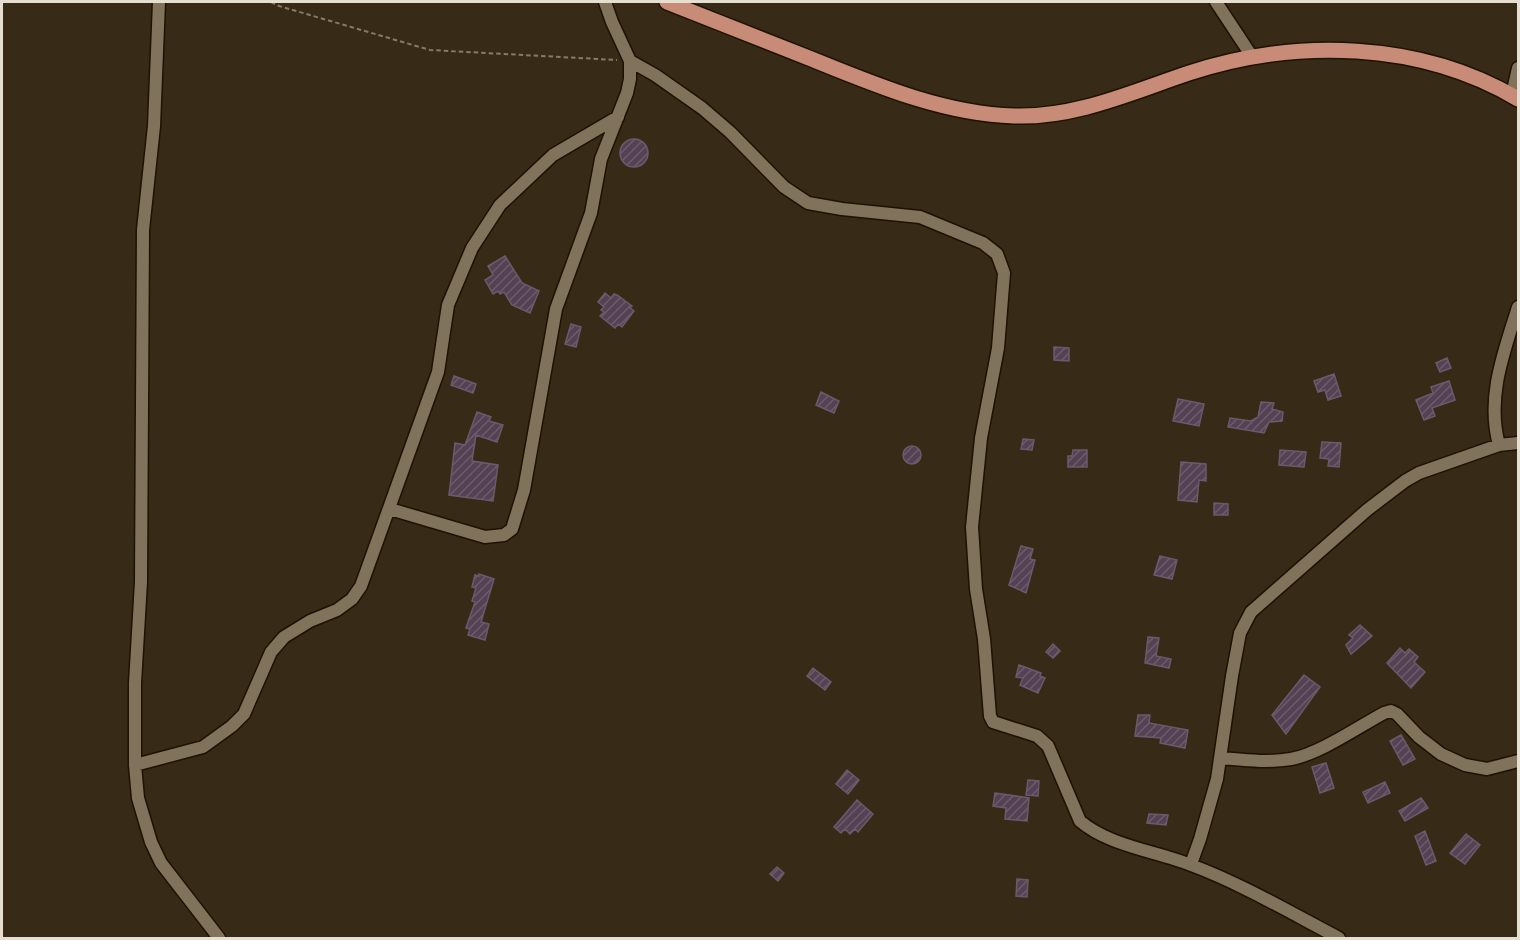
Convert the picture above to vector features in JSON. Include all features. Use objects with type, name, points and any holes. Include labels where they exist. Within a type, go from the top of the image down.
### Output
[{"type":"main road","points":[[667,2],[911,97],[968,111],[1003,115],[1053,114],[1132,94],[1190,73],[1253,58],[1323,50],[1409,57],[1441,66],[1515,97]]},
{"type":"street","points":[[159,2],[154,126],[144,230],[141,582],[135,683],[135,765],[138,798],[160,863],[219,939]]},
{"type":"street","points":[[390,509],[485,537],[504,535],[512,529],[524,490],[556,309],[591,213],[601,159],[627,93],[630,79],[630,61],[605,2]]},
{"type":"street","points":[[1216,2],[1253,58]]},
{"type":"street","points":[[630,61],[655,75],[702,108],[730,132],[784,187],[808,203],[920,217],[983,243],[997,254],[1004,273],[998,348],[981,438],[972,526],[976,589],[984,639],[990,716],[996,725],[1037,736],[1048,746],[1080,821],[1089,828],[1131,846],[1191,864],[1340,939]]},
{"type":"street","points":[[1515,97],[1518,68]]},
{"type":"street","points":[[135,765],[203,747],[232,726],[244,714],[271,652],[284,638],[310,621],[337,610],[352,599],[361,586],[438,372],[448,305],[472,248],[500,205],[553,155],[618,117]]},
{"type":"street","points":[[1499,445],[1493,418],[1497,376],[1518,307]]},
{"type":"street","points":[[1191,864],[1217,779],[1240,633],[1251,612],[1367,510],[1405,481],[1419,473],[1499,445],[1518,443]]},
{"type":"street","points":[[1220,758],[1263,762],[1293,759],[1312,752],[1391,711],[1441,754],[1465,765],[1487,769],[1518,761]]},
{"type":"path","points":[[271,2],[430,50],[630,61]]},
{"type":"building","points":[[634,139],[644,143],[648,153],[644,163],[634,167],[624,163],[620,153],[624,143]]},
{"type":"building","points":[[505,256],[522,283],[539,291],[530,313],[512,305],[504,292],[500,294],[498,291],[493,294],[485,280],[493,275],[488,266]]},
{"type":"building","points":[[605,293],[611,298],[614,294],[617,295],[632,306],[630,308],[634,311],[622,327],[618,324],[615,328],[600,316],[604,312],[601,310],[604,307],[598,302]]},
{"type":"building","points":[[571,324],[581,327],[576,347],[565,344]]},
{"type":"building","points":[[1054,347],[1069,348],[1069,361],[1054,360]]},
{"type":"building","points":[[1447,358],[1451,368],[1440,372],[1436,363]]},
{"type":"building","points":[[1334,374],[1341,396],[1328,400],[1325,390],[1318,392],[1314,381]]},
{"type":"building","points":[[454,376],[476,384],[473,393],[451,385]]},
{"type":"building","points":[[1449,381],[1455,400],[1432,408],[1435,416],[1424,420],[1416,400],[1433,393],[1431,387]]},
{"type":"building","points":[[821,392],[839,401],[834,413],[816,405]]},
{"type":"building","points":[[1178,399],[1204,404],[1199,426],[1173,421]]},
{"type":"building","points":[[1261,402],[1274,403],[1272,409],[1283,412],[1282,421],[1269,422],[1264,433],[1228,427],[1230,418],[1251,421],[1258,417]]},
{"type":"building","points":[[477,412],[491,417],[489,421],[503,425],[497,442],[476,435],[472,461],[498,465],[493,501],[449,495],[455,443],[465,445]]},
{"type":"building","points":[[1023,439],[1034,440],[1032,450],[1021,449]]},
{"type":"building","points":[[1322,442],[1341,443],[1339,467],[1328,466],[1329,459],[1320,458]]},
{"type":"building","points":[[912,446],[918,449],[921,455],[918,461],[912,464],[906,461],[903,455],[906,449]]},
{"type":"building","points":[[1073,450],[1087,450],[1087,467],[1068,467],[1068,456],[1072,456]]},
{"type":"building","points":[[1280,450],[1306,452],[1304,467],[1279,465]]},
{"type":"building","points":[[1181,462],[1206,464],[1206,481],[1199,480],[1197,502],[1178,500]]},
{"type":"building","points":[[1214,503],[1228,504],[1228,515],[1214,515]]},
{"type":"building","points":[[1021,546],[1033,549],[1030,559],[1035,560],[1026,593],[1009,585]]},
{"type":"building","points":[[1160,556],[1177,560],[1172,579],[1154,575]]},
{"type":"building","points":[[479,574],[494,579],[481,622],[489,624],[485,640],[468,635],[470,629],[466,628],[475,602],[472,601],[476,588],[472,587],[475,575],[479,576]]},
{"type":"building","points":[[1360,625],[1372,636],[1351,654],[1346,645],[1353,638],[1349,635]]},
{"type":"building","points":[[1148,637],[1159,638],[1156,656],[1171,659],[1169,668],[1145,663]]},
{"type":"building","points":[[1053,644],[1060,651],[1053,658],[1046,652]]},
{"type":"building","points":[[1400,648],[1405,653],[1409,649],[1418,657],[1414,662],[1425,672],[1411,688],[1387,663]]},
{"type":"building","points":[[1019,665],[1041,673],[1040,676],[1045,678],[1038,693],[1020,685],[1023,678],[1016,677]]},
{"type":"building","points":[[813,668],[831,682],[825,690],[807,676]]},
{"type":"building","points":[[1304,675],[1320,687],[1286,734],[1272,715]]},
{"type":"building","points":[[1138,715],[1150,715],[1149,723],[1188,730],[1185,748],[1160,743],[1161,738],[1135,736]]},
{"type":"building","points":[[1401,735],[1415,759],[1403,765],[1390,741]]},
{"type":"building","points":[[1326,763],[1334,788],[1320,793],[1312,767]]},
{"type":"building","points":[[847,770],[859,780],[848,794],[836,784]]},
{"type":"building","points":[[1028,780],[1039,781],[1038,796],[1026,795]]},
{"type":"building","points":[[1385,782],[1390,793],[1368,803],[1363,792]]},
{"type":"building","points":[[995,793],[1029,798],[1027,821],[1005,819],[1006,808],[993,806]]},
{"type":"building","points":[[1421,798],[1428,808],[1405,821],[1399,811]]},
{"type":"building","points":[[857,800],[873,814],[858,832],[855,829],[850,834],[845,829],[841,833],[834,827]]},
{"type":"building","points":[[1149,814],[1168,815],[1166,825],[1147,823]]},
{"type":"building","points":[[1425,831],[1436,861],[1426,865],[1415,836]]},
{"type":"building","points":[[1466,834],[1480,845],[1465,864],[1450,853]]},
{"type":"building","points":[[777,867],[784,873],[778,881],[770,874]]},
{"type":"building","points":[[1017,879],[1028,880],[1027,897],[1016,896]]}]
